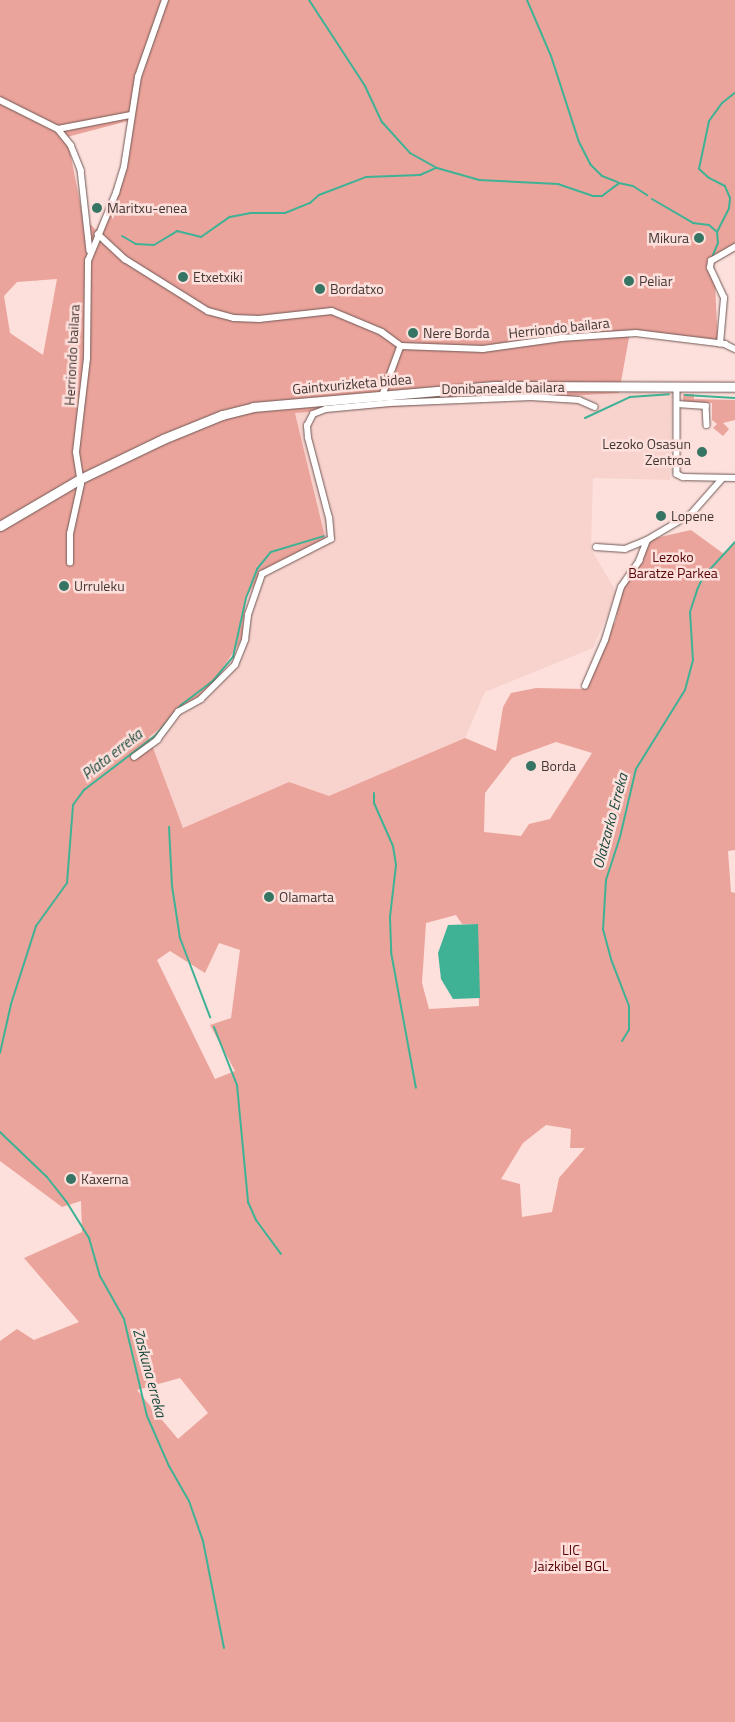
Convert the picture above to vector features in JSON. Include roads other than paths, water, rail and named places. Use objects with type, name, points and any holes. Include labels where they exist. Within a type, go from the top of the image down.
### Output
[{"type":"main road","name":"Gaintxurizketa bidea","points":[[0,526],[80,478],[163,439],[239,410],[494,386],[735,387]]},
{"type":"street","name":"Herriondo bailara","points":[[80,478],[76,452],[87,359],[90,253],[124,167],[131,116],[143,59],[165,0]]},
{"type":"street","points":[[0,100],[58,129],[71,145],[81,170],[90,253]]},
{"type":"street","points":[[58,129],[131,116]]},
{"type":"street","points":[[98,234],[125,259],[208,311],[234,318],[259,320],[332,311],[361,320],[401,346],[383,395]]},
{"type":"street","points":[[720,344],[724,298],[710,268],[711,261],[735,247]]},
{"type":"street","name":"Herriondo bailara","points":[[401,346],[483,349],[561,338],[636,334],[720,344],[735,349]]},
{"type":"street","points":[[677,386],[676,468],[680,477],[735,478]]},
{"type":"street","name":"Donibanealde bailara","points":[[134,757],[157,740],[174,716],[201,699],[235,665],[245,640],[248,615],[262,574],[331,539],[329,518],[308,438],[308,426],[313,414],[326,409],[390,403],[531,397],[579,400],[595,407]]},
{"type":"street","points":[[677,404],[706,406],[707,424]]},
{"type":"street","points":[[70,563],[70,534],[80,478]]},
{"type":"street","points":[[596,547],[625,549],[647,540],[691,514],[722,479]]},
{"type":"street","points":[[585,686],[605,640],[621,587],[639,560],[647,540]]},
{"type":"waterway","points":[[309,0],[365,86],[382,122],[410,153],[437,168],[479,180],[558,184],[593,196],[602,196],[619,183],[633,186],[647,195]]},
{"type":"waterway","points":[[527,0],[551,56],[579,142],[590,164],[602,176],[618,182]]},
{"type":"waterway","points":[[717,232],[729,208],[730,198],[725,186],[709,178],[699,169],[709,121],[722,103],[735,93]]},
{"type":"waterway","points":[[122,236],[136,244],[154,245],[177,231],[201,237],[230,217],[250,213],[285,213],[310,203],[319,195],[366,177],[420,175],[436,168]]},
{"type":"waterway","points":[[652,199],[693,223],[709,225],[717,232],[718,243],[713,255]]},
{"type":"waterway","points":[[585,418],[630,397],[669,394]]},
{"type":"waterway","points":[[685,395],[735,398]]},
{"type":"waterway","name":"Plata erreka","points":[[0,1053],[11,1004],[36,926],[67,883],[73,805],[84,790],[156,735],[181,705],[212,682],[233,657],[246,598],[257,569],[271,552],[324,536]]},
{"type":"waterway","name":"Olatzarko Erreka","points":[[622,1041],[629,1030],[629,1006],[611,959],[603,930],[606,880],[620,837],[636,769],[685,690],[693,661],[690,612],[697,590],[703,577],[735,542]]},
{"type":"waterway","points":[[374,793],[374,803],[393,846],[396,865],[390,917],[391,952],[416,1088]]},
{"type":"waterway","points":[[169,827],[172,886],[180,938],[210,1017]]},
{"type":"waterway","points":[[214,1027],[237,1085],[248,1202],[256,1220],[281,1254]]},
{"type":"waterway","name":"Zaskuna erreka","points":[[0,1132],[47,1177],[66,1201],[89,1238],[100,1276],[124,1319],[147,1416],[169,1466],[189,1501],[203,1541],[224,1648]]},
{"type":"place","name":"Maritxu-enea","points":[[97,208]]},
{"type":"place","name":"Mikura","points":[[699,238]]},
{"type":"place","name":"Etxetxiki","points":[[183,277]]},
{"type":"place","name":"Peliar","points":[[629,281]]},
{"type":"place","name":"Bordatxo","points":[[320,289]]},
{"type":"place","name":"Nere Borda","points":[[413,333]]},
{"type":"place","name":"Lezoko Osasun Zentroa","points":[[702,452]]},
{"type":"place","name":"Lopene","points":[[661,516]]},
{"type":"place","name":"Urruleku","points":[[64,586]]},
{"type":"place","name":"Borda","points":[[531,766]]},
{"type":"place","name":"Olamarta","points":[[269,897]]},
{"type":"place","name":"Kaxerna","points":[[71,1179]]},
{"type":"park label","name":"Lezoko Baratze Parkea","points":[[673,566]]},
{"type":"park label","name":"LIC Jaizkibel BGL","points":[[571,1558]]}]
